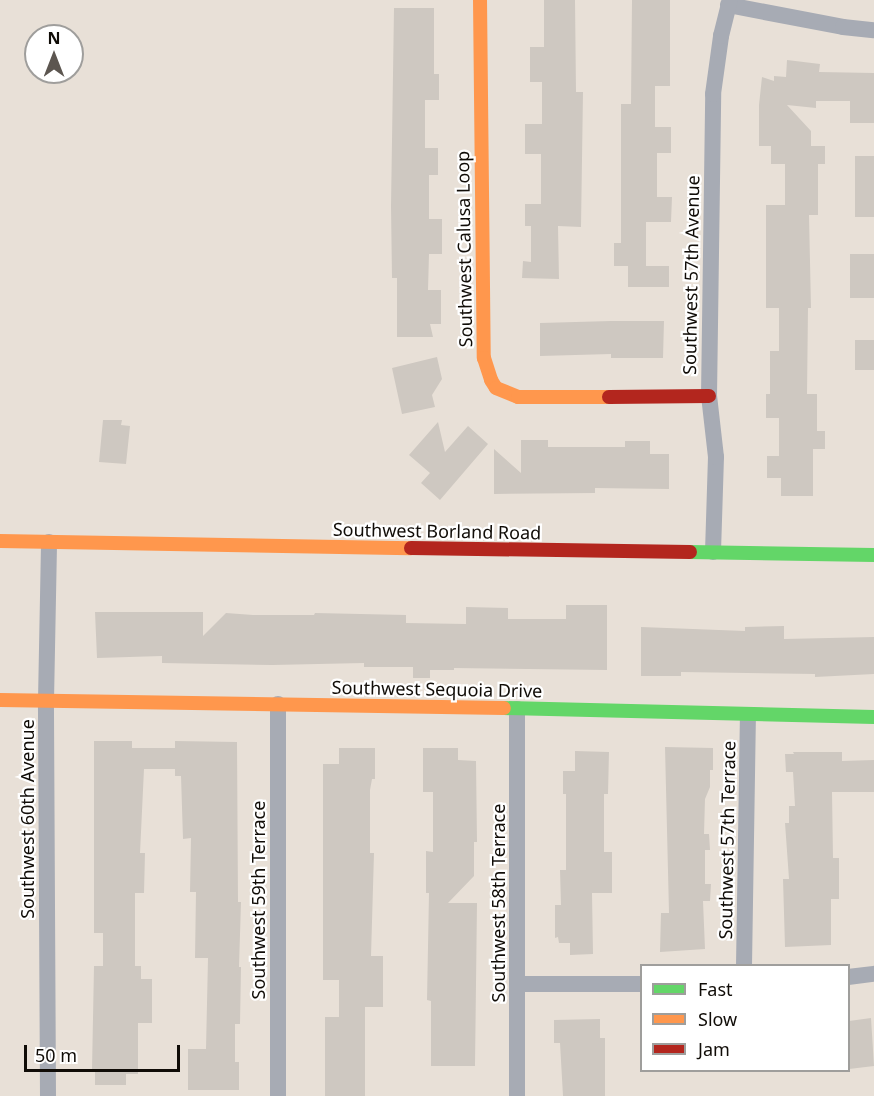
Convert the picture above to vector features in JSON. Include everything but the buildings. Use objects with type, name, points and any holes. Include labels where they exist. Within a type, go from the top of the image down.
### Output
[{"type":"street","name":"Southwest Calusa Loop","points":[[480,0],[484,358],[491,380],[501,391],[518,397],[709,396]]},
{"type":"street","name":"Southwest 57th Avenue","points":[[714,552],[716,457],[715,429],[709,396],[713,94],[729,3]]},
{"type":"street","points":[[729,3],[843,27],[874,30]]},
{"type":"street","name":"Southwest Borland Road","points":[[0,541],[874,555]]},
{"type":"street","name":"Southwest 60th Avenue","points":[[48,1096],[46,701],[49,542]]},
{"type":"street","name":"Southwest Sequoia Drive","points":[[0,700],[874,717]]},
{"type":"street","name":"Southwest 59th Terrace","points":[[278,704],[278,1096]]},
{"type":"street","name":"Southwest 58th Terrace","points":[[517,709],[517,1096]]},
{"type":"street","name":"Southwest 57th Terrace","points":[[744,964],[748,715]]},
{"type":"street","points":[[850,977],[874,974]]},
{"type":"street","points":[[517,984],[640,984]]},
{"type":"traffic: fast","points":[[690,552],[874,555]]},
{"type":"traffic: fast","points":[[504,708],[874,717]]},
{"type":"traffic: slow","points":[[480,0],[484,358],[491,380],[496,388],[518,397],[609,397]]},
{"type":"traffic: slow","points":[[0,541],[411,548]]},
{"type":"traffic: slow","points":[[0,700],[504,708]]},
{"type":"traffic: jam","points":[[609,397],[709,396]]},
{"type":"traffic: jam","points":[[411,548],[690,552]]}]
